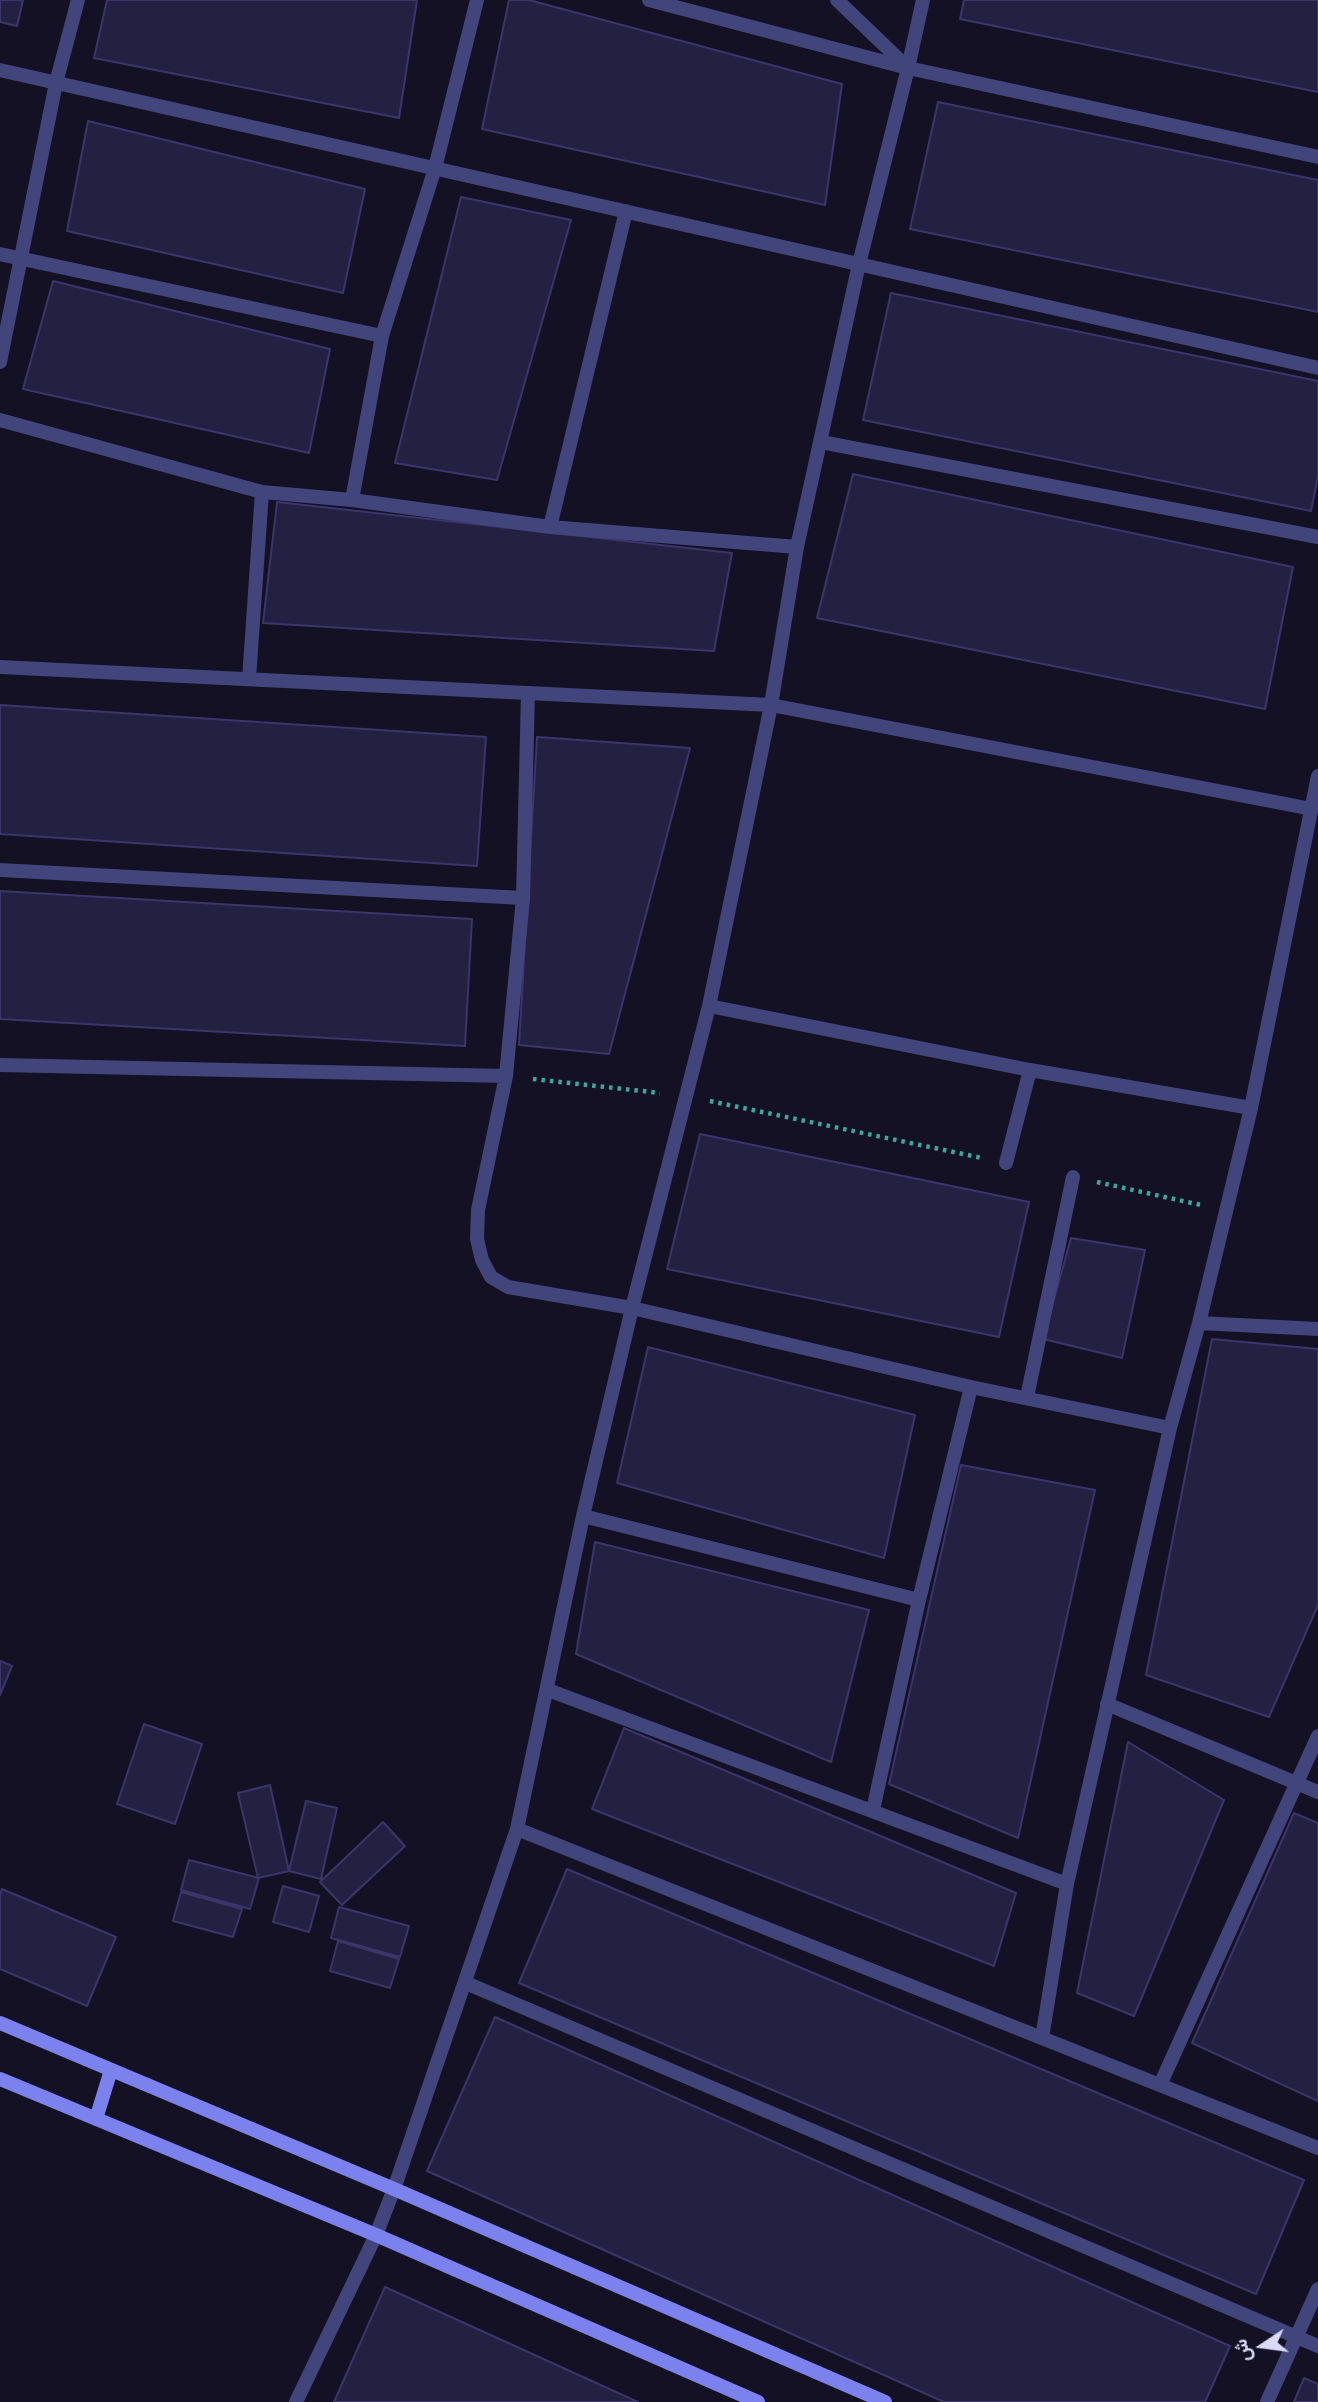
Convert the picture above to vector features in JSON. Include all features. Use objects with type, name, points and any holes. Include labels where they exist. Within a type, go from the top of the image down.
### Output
[{"type":"street","points":[[0,362],[56,83],[78,0]]},
{"type":"street","points":[[352,500],[382,336],[435,168],[477,0]]},
{"type":"street","points":[[649,0],[673,2],[908,68],[1318,157]]},
{"type":"street","points":[[837,0],[908,68]]},
{"type":"street","points":[[296,2402],[376,2235],[394,2189],[517,1829],[583,1516],[684,1096],[709,1006],[771,705],[797,547],[859,264],[923,0]]},
{"type":"street","points":[[0,70],[1318,368]]},
{"type":"street","points":[[550,527],[626,211]]},
{"type":"street","points":[[0,254],[382,336]]},
{"type":"street","points":[[0,420],[262,492],[352,500],[550,527],[797,547]]},
{"type":"street","points":[[821,442],[1318,537]]},
{"type":"street","points":[[249,679],[262,492]]},
{"type":"street","points":[[0,667],[771,705],[1312,809]]},
{"type":"street","points":[[528,693],[523,898],[506,1076],[478,1210],[477,1239],[482,1260],[491,1277],[508,1287],[632,1308],[971,1387],[1170,1428]]},
{"type":"street","points":[[1042,2038],[1067,1884],[1170,1428],[1199,1323],[1251,1108],[1318,776]]},
{"type":"street","points":[[0,870],[523,898]]},
{"type":"street","points":[[709,1006],[1030,1070],[1251,1108]]},
{"type":"street","points":[[0,1065],[506,1076]]},
{"type":"street","points":[[1006,1163],[1030,1070]]},
{"type":"street","points":[[1027,1397],[1073,1177]]},
{"type":"street","points":[[1199,1323],[1318,1329]]},
{"type":"street","points":[[873,1810],[919,1600],[971,1387]]},
{"type":"street","points":[[583,1516],[919,1600]]},
{"type":"street","points":[[548,1690],[1067,1884]]},
{"type":"street","points":[[1107,1704],[1318,1792]]},
{"type":"street","points":[[1160,2085],[1318,1736]]},
{"type":"street","points":[[517,1829],[1318,2148]]},
{"type":"street","points":[[466,1983],[1318,2346]]},
{"type":"street","points":[[0,2024],[394,2189],[885,2402]]},
{"type":"street","points":[[96,2119],[111,2070]]},
{"type":"street","points":[[0,2079],[376,2235],[758,2402]]},
{"type":"street","points":[[1267,2402],[1318,2290]]},
{"type":"path","points":[[506,1076],[684,1096],[1006,1163]]},
{"type":"path","points":[[1073,1177],[1226,1211]]},
{"type":"building","points":[[0,0],[23,0],[17,26],[0,22]]},
{"type":"building","points":[[107,0],[417,0],[399,118],[94,58]]},
{"type":"building","points":[[509,0],[529,0],[842,84],[825,205],[482,129]]},
{"type":"building","points":[[964,0],[1318,0],[1318,92],[960,19]]},
{"type":"building","points":[[938,102],[1318,180],[1318,312],[910,229]]},
{"type":"building","points":[[88,121],[365,189],[343,293],[67,231]]},
{"type":"building","points":[[461,197],[571,220],[497,480],[395,463]]},
{"type":"building","points":[[53,281],[330,349],[309,453],[23,389]]},
{"type":"building","points":[[891,293],[1318,381],[1318,476],[1311,511],[863,420]]},
{"type":"building","points":[[853,474],[1293,567],[1265,709],[817,618]]},
{"type":"building","points":[[277,502],[732,553],[714,651],[263,623]]},
{"type":"building","points":[[0,705],[486,737],[477,866],[0,834]]},
{"type":"building","points":[[537,737],[690,748],[609,1054],[519,1045]]},
{"type":"building","points":[[0,891],[472,919],[465,1046],[0,1019]]},
{"type":"building","points":[[700,1134],[1029,1202],[999,1337],[667,1269]]},
{"type":"building","points":[[1071,1238],[1145,1250],[1122,1358],[1043,1339]]},
{"type":"building","points":[[1212,1339],[1318,1349],[1318,1605],[1269,1717],[1146,1675]]},
{"type":"building","points":[[648,1347],[915,1415],[884,1558],[617,1483]]},
{"type":"building","points":[[961,1465],[1095,1490],[1018,1838],[889,1784]]},
{"type":"building","points":[[595,1542],[869,1610],[831,1762],[576,1654]]},
{"type":"building","points":[[0,1661],[12,1666],[0,1695]]},
{"type":"building","points":[[144,1724],[202,1744],[175,1824],[117,1804]]},
{"type":"building","points":[[624,1728],[1016,1893],[994,1966],[592,1809]]},
{"type":"building","points":[[1128,1742],[1224,1800],[1134,2016],[1077,1993]]},
{"type":"building","points":[[270,1785],[289,1871],[258,1878],[238,1793]]},
{"type":"building","points":[[306,1801],[337,1808],[321,1879],[289,1871]]},
{"type":"building","points":[[1294,1813],[1318,1823],[1318,2101],[1192,2043]]},
{"type":"building","points":[[383,1822],[405,1846],[342,1905],[320,1882]]},
{"type":"building","points":[[189,1860],[259,1878],[250,1909],[181,1890]]},
{"type":"building","points":[[567,1869],[1304,2180],[1256,2294],[519,1983]]},
{"type":"building","points":[[283,1886],[319,1896],[309,1932],[273,1922]]},
{"type":"building","points":[[2,1889],[116,1937],[87,2006],[0,1969]]},
{"type":"building","points":[[181,1892],[242,1909],[233,1937],[173,1921]]},
{"type":"building","points":[[339,1907],[409,1926],[400,1957],[331,1938]]},
{"type":"building","points":[[338,1941],[399,1959],[390,1988],[330,1971]]},
{"type":"building","points":[[495,2017],[1230,2346],[1205,2402],[944,2402],[427,2171]]},
{"type":"building","points":[[385,2287],[638,2402],[334,2402]]},
{"type":"building","points":[[1304,2378],[1318,2384],[1318,2402],[1294,2402]]}]
